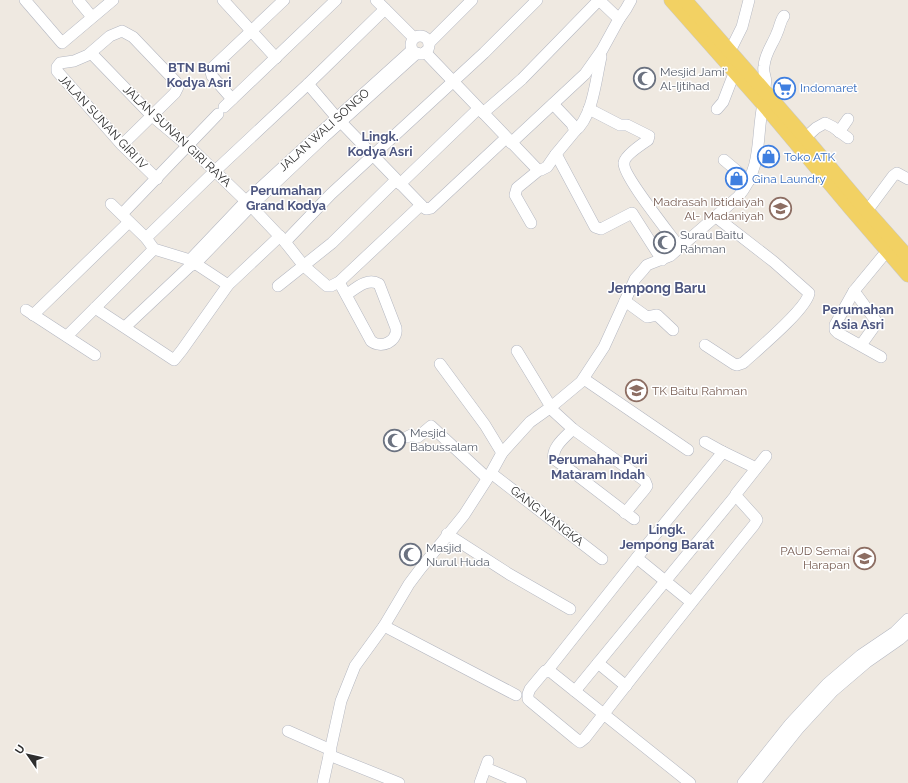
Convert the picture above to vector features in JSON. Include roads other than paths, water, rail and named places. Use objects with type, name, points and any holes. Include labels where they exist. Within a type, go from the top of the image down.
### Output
[{"type":"main road","points":[[671,0],[694,17],[730,51],[764,97],[908,257]]},
{"type":"main road","points":[[685,0],[694,17],[735,71],[764,97]]},
{"type":"main road","points":[[797,134],[908,275]]},
{"type":"street","points":[[25,0],[62,43],[113,0]]},
{"type":"street","points":[[78,0],[92,17]]},
{"type":"street","points":[[225,107],[212,76],[212,68],[252,32],[284,0]]},
{"type":"street","points":[[94,355],[30,313],[126,218],[157,179],[225,107],[336,0]]},
{"type":"street","name":"JALAN WALI SONGO","points":[[420,45],[462,0]]},
{"type":"street","name":"JALAN WALI SONGO","points":[[125,327],[192,263],[320,132],[472,0]]},
{"type":"street","points":[[96,308],[174,360],[228,285],[282,239],[454,81],[537,0]]},
{"type":"street","points":[[278,286],[332,243],[398,182],[481,111],[522,79],[599,0],[615,16]]},
{"type":"street","points":[[531,223],[515,195],[517,188],[536,168],[547,167],[556,154],[582,124],[589,109],[602,50],[615,16],[626,9],[631,0]]},
{"type":"street","points":[[730,51],[742,27],[749,0]]},
{"type":"street","points":[[230,2],[252,32],[276,58]]},
{"type":"street","points":[[146,238],[215,170],[308,84],[381,3],[536,168]]},
{"type":"street","points":[[323,783],[328,751],[341,701],[355,666],[384,626],[421,568],[447,534],[464,515],[502,453],[530,422],[551,408],[577,387],[584,379],[604,347],[635,279],[643,270],[648,266],[670,256],[680,248],[738,197],[749,181],[757,156],[760,116],[767,80],[764,70],[764,62],[770,46],[777,34],[780,22],[784,16]]},
{"type":"street","points":[[91,53],[110,36],[122,31],[125,32],[133,37],[176,82],[178,87],[176,92],[122,145]]},
{"type":"street","points":[[346,295],[366,282],[371,281],[379,284],[396,330],[395,336],[392,340],[380,345],[371,341],[346,295],[339,282],[427,206],[554,104],[584,74],[602,50]]},
{"type":"street","name":"JALAN SUNAN GIRI IV","points":[[91,53],[74,61],[60,63],[57,68],[58,73],[122,145],[157,179]]},
{"type":"street","name":"JALAN SUNAN GIRI RAYA","points":[[91,53],[152,116],[215,170],[282,239],[304,266],[329,287],[339,282]]},
{"type":"street","points":[[717,109],[723,102],[735,71]]},
{"type":"street","points":[[308,84],[337,118],[398,182],[427,206]]},
{"type":"street","points":[[554,104],[572,124],[575,131]]},
{"type":"street","points":[[589,109],[620,125],[627,125],[649,137],[648,140],[626,158],[624,168],[626,173],[680,248]]},
{"type":"street","points":[[797,134],[816,128],[825,123],[844,135],[848,119]]},
{"type":"street","points":[[556,154],[595,227],[601,229],[632,213],[662,260]]},
{"type":"street","points":[[724,160],[749,181]]},
{"type":"street","points":[[867,211],[893,176],[897,174],[908,179]]},
{"type":"street","points":[[111,204],[146,238],[154,249],[192,263],[228,285]]},
{"type":"street","points":[[705,345],[734,364],[737,365],[743,363],[791,318],[807,300],[809,293],[808,290],[746,239],[716,217]]},
{"type":"street","points":[[67,336],[154,249]]},
{"type":"street","points":[[881,356],[838,333],[835,324],[854,291],[887,250]]},
{"type":"street","points":[[854,291],[876,321],[876,324],[861,346]]},
{"type":"street","points":[[625,301],[647,317],[657,315],[673,330]]},
{"type":"street","points":[[517,351],[551,408],[572,429],[645,481],[647,486],[625,513]]},
{"type":"street","points":[[440,364],[485,425],[502,453]]},
{"type":"street","points":[[584,379],[688,450]]},
{"type":"street","name":"GANG NANGKA","points":[[407,437],[411,435],[418,437],[431,426],[489,476],[602,559]]},
{"type":"street","points":[[572,429],[555,449],[553,454],[554,460],[574,473],[634,519]]},
{"type":"street","points":[[705,442],[756,468]]},
{"type":"street","points":[[723,452],[528,694],[528,699],[580,742],[757,520],[736,495]]},
{"type":"street","points":[[575,692],[736,495],[740,487],[766,456]]},
{"type":"street","points":[[447,534],[509,574],[570,609]]},
{"type":"street","points":[[637,558],[692,602]]},
{"type":"street","points":[[755,783],[813,705],[826,684],[842,670],[895,632],[908,619]]},
{"type":"street","points":[[384,626],[516,695]]},
{"type":"street","points":[[743,783],[790,724],[833,691],[866,662],[908,632]]},
{"type":"street","points":[[598,664],[626,686]]},
{"type":"street","points":[[547,671],[551,672],[690,783]]},
{"type":"street","points":[[288,731],[399,783]]},
{"type":"street","points":[[480,783],[487,764],[521,783]]},
{"type":"place","name":"Mesjid Jami' Al-Ijtihad","points":[[644,79]]},
{"type":"place","name":"Indomaret","points":[[785,88]]},
{"type":"place","name":"Toko ATK","points":[[769,157]]},
{"type":"place","name":"Gina Laundry","points":[[736,179]]},
{"type":"place","name":"Madrasah Ibtidaiyah Al- Madaniyah","points":[[780,209]]},
{"type":"place","name":"Surau Baitu Rahman","points":[[665,242]]},
{"type":"place","name":"TK Baitu Rahman","points":[[636,391]]},
{"type":"place","name":"Mesjid Babussalam","points":[[395,440]]},
{"type":"place","name":"Masjid Nurul Huda","points":[[410,555]]},
{"type":"place","name":"PAUD Semai Harapan","points":[[865,558]]},
{"type":"district","name":"BTN Bumi Kodya Asri","points":[[199,74]]},
{"type":"district","name":"Lingk. Kodya Asri","points":[[380,144]]},
{"type":"district","name":"Perumahan Grand Kodya","points":[[286,198]]},
{"type":"district","name":"Jempong Baru","points":[[657,288]]},
{"type":"district","name":"Perumahan Asia Asri","points":[[858,316]]},
{"type":"district","name":"Perumahan Puri Mataram Indah","points":[[598,466]]},
{"type":"district","name":"Lingk. Jempong Barat","points":[[667,536]]}]
